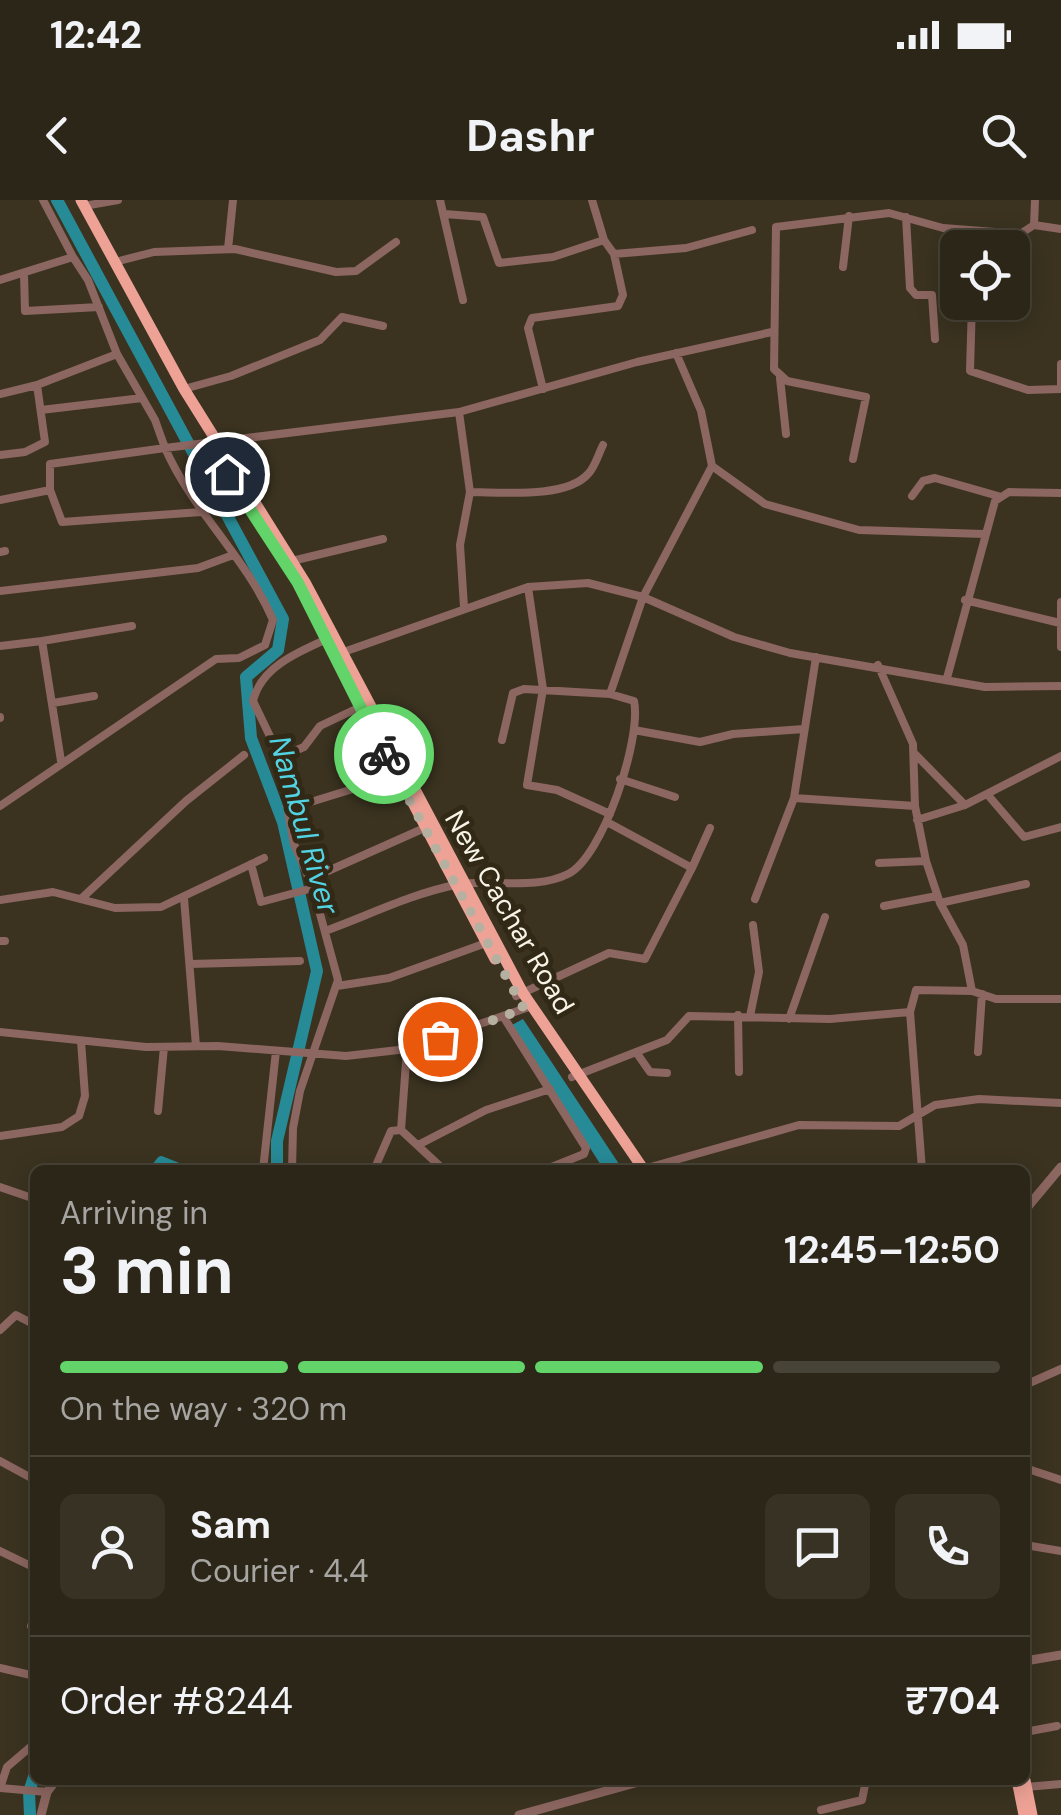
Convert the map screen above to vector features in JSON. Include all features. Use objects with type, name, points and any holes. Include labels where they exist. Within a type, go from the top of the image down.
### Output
[{"type":"highway","name":"New Cachar Road","points":[[80,202],[211,441],[292,560],[391,759],[520,995]]},
{"type":"highway","name":"New Cachar Road","points":[[114,262],[211,441],[338,654],[360,707],[428,827]]},
{"type":"highway","name":"New Cachar Road","points":[[460,885],[486,943],[637,1165]]},
{"type":"highway","points":[[1022,1785],[1024,1815]]},
{"type":"highway","points":[[1023,1785],[1032,1815]]},
{"type":"street","points":[[0,806],[216,659],[238,658],[265,645],[273,620],[256,578],[232,555],[181,484],[117,354],[99,307],[43,200]]},
{"type":"street","points":[[80,202],[118,200]]},
{"type":"street","points":[[228,250],[234,200]]},
{"type":"street","points":[[440,200],[463,300]]},
{"type":"street","points":[[543,390],[528,328],[532,318],[618,306],[623,294],[614,254],[604,240],[592,200]]},
{"type":"street","points":[[843,268],[858,200]]},
{"type":"street","points":[[1034,224],[1035,200]]},
{"type":"street","points":[[786,434],[780,378],[774,369],[772,332],[776,226],[888,212],[926,226],[964,230]]},
{"type":"street","points":[[445,214],[482,216],[499,264],[553,257],[604,240]]},
{"type":"street","points":[[906,217],[910,288],[916,295],[932,294],[935,340]]},
{"type":"street","points":[[1026,230],[1034,224],[1061,229]]},
{"type":"street","points":[[614,254],[686,248],[752,230]]},
{"type":"street","points":[[114,262],[154,252],[228,250],[336,272],[356,271],[396,242]]},
{"type":"street","points":[[0,280],[73,257]]},
{"type":"street","points":[[24,274],[25,311],[99,307]]},
{"type":"street","points":[[184,389],[231,376],[320,340],[342,317],[383,326]]},
{"type":"street","points":[[973,320],[968,369],[1028,390],[1061,389],[1061,364]]},
{"type":"street","points":[[50,464],[458,412],[471,405],[772,332]]},
{"type":"street","points":[[610,694],[643,597],[712,466],[701,411],[676,353]]},
{"type":"street","points":[[0,394],[38,386],[117,354]]},
{"type":"street","points":[[780,378],[866,397],[852,460]]},
{"type":"street","points":[[38,386],[50,490],[62,522],[201,512]]},
{"type":"street","points":[[41,410],[142,398]]},
{"type":"street","points":[[458,412],[470,492],[460,544],[464,606]]},
{"type":"street","points":[[0,455],[25,452],[45,442]]},
{"type":"street","points":[[470,492],[528,493],[577,482],[590,472],[602,445]]},
{"type":"street","points":[[712,466],[764,504],[859,530],[984,534]]},
{"type":"street","points":[[912,496],[923,481],[935,478],[998,496],[1008,492],[1061,493]]},
{"type":"street","points":[[0,500],[50,490]]},
{"type":"street","points":[[947,678],[965,600],[998,496]]},
{"type":"street","points":[[292,560],[382,540]]},
{"type":"street","points":[[0,591],[198,568],[232,555]]},
{"type":"street","points":[[338,654],[528,586],[588,583],[643,597],[734,637],[816,657],[985,687],[1061,686]]},
{"type":"street","points":[[528,586],[544,689],[526,785],[557,790],[692,868]]},
{"type":"street","points":[[965,600],[1060,622]]},
{"type":"street","points":[[1061,602],[1061,647]]},
{"type":"street","points":[[0,646],[132,626]]},
{"type":"street","points":[[292,1165],[295,1112],[310,1054],[338,986],[311,885],[294,844],[278,758],[256,713],[254,696],[286,657],[326,639]]},
{"type":"street","points":[[42,641],[62,761]]},
{"type":"street","points":[[755,899],[794,798],[816,657]]},
{"type":"street","points":[[878,665],[916,755],[964,805]]},
{"type":"street","points":[[324,931],[460,885],[565,876],[582,865],[608,818],[634,730],[634,701],[610,694],[544,689],[513,693],[502,740]]},
{"type":"street","points":[[53,703],[94,696]]},
{"type":"street","points":[[278,758],[304,747],[320,726],[360,707]]},
{"type":"street","points":[[634,730],[700,742],[734,734],[804,729]]},
{"type":"street","points":[[82,898],[186,801],[244,755]]},
{"type":"street","points":[[916,755],[917,820],[938,900],[965,950],[977,993],[978,1052]]},
{"type":"street","points":[[917,820],[964,805],[1061,756]]},
{"type":"street","points":[[288,809],[396,776]]},
{"type":"street","points":[[620,779],[675,797]]},
{"type":"street","points":[[987,794],[1024,837],[1061,828]]},
{"type":"street","points":[[794,798],[915,806]]},
{"type":"street","points":[[251,864],[259,901],[297,893],[428,827]]},
{"type":"street","points":[[520,995],[610,954],[645,958],[710,828]]},
{"type":"street","points":[[0,900],[43,892],[126,910],[161,908],[264,858]]},
{"type":"street","points":[[878,863],[926,861]]},
{"type":"street","points":[[884,906],[1026,884]]},
{"type":"street","points":[[184,898],[196,1046]]},
{"type":"street","points":[[789,1019],[825,917]]},
{"type":"street","points":[[750,1016],[760,972],[753,925]]},
{"type":"street","points":[[338,986],[389,978],[486,943]]},
{"type":"street","points":[[190,964],[300,960]]},
{"type":"street","points":[[921,1165],[910,1012],[916,990],[1061,998]]},
{"type":"street","points":[[0,1032],[164,1047],[346,1056],[407,1049],[528,1008]]},
{"type":"street","points":[[575,1076],[667,1040],[689,1016],[789,1019],[910,1012]]},
{"type":"street","points":[[738,1015],[739,1072]]},
{"type":"street","points":[[504,1016],[586,1150],[554,1165]]},
{"type":"street","points":[[0,1136],[62,1127],[79,1116],[85,1096],[81,1041]]},
{"type":"street","points":[[158,1112],[164,1047]]},
{"type":"street","points":[[401,1130],[407,1049]]},
{"type":"street","points":[[264,1165],[276,1051]]},
{"type":"street","points":[[636,1052],[650,1072],[667,1073]]},
{"type":"street","points":[[418,1145],[486,1110],[550,1089]]},
{"type":"street","points":[[659,1165],[799,1125],[899,1126],[941,1104],[987,1099],[1061,1103]]},
{"type":"street","points":[[376,1165],[391,1130],[401,1130],[439,1165]]},
{"type":"street","points":[[1030,1204],[1061,1168]]},
{"type":"street","points":[[0,1188],[30,1197]]},
{"type":"street","points":[[0,1330],[16,1315],[30,1322]]},
{"type":"street","points":[[1030,1383],[1061,1369]]},
{"type":"street","points":[[0,1461],[30,1477]]},
{"type":"street","points":[[1030,1470],[1061,1480]]},
{"type":"street","points":[[1030,1547],[1061,1552]]},
{"type":"street","points":[[0,1551],[30,1566]]},
{"type":"street","points":[[1030,1660],[1061,1655]]},
{"type":"street","points":[[0,1668],[30,1675]]},
{"type":"street","points":[[1030,1731],[1057,1726]]},
{"type":"street","points":[[30,1747],[7,1766],[0,1788],[47,1792]]},
{"type":"street","points":[[1030,1782],[1061,1784]]},
{"type":"street","points":[[41,1815],[52,1785]]},
{"type":"street","points":[[519,1815],[628,1785]]},
{"type":"street","points":[[821,1810],[862,1800],[865,1785]]},
{"type":"water","points":[[523,1019],[620,1165],[601,1165],[512,1025]]},
{"type":"waterway","name":"Nambul River","points":[[57,200],[283,619],[278,650],[246,677],[251,738],[283,822],[317,971],[277,1141],[277,1165]]},
{"type":"waterway","points":[[157,1165],[161,1160],[174,1165]]},
{"type":"waterway","name":"Nambul River","points":[[30,1815],[31,1785]]},
{"type":"way so far","points":[[384,754],[524,1009],[440,1039]]},
{"type":"route","points":[[227,474],[298,583],[384,754]]}]
